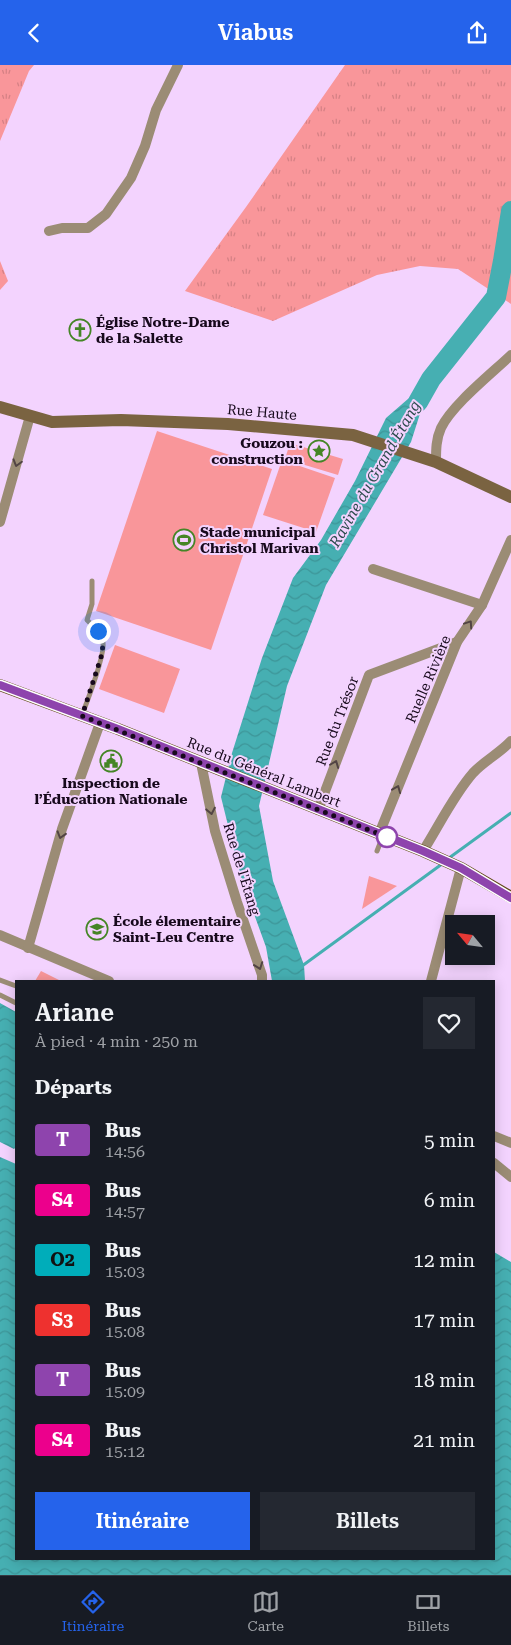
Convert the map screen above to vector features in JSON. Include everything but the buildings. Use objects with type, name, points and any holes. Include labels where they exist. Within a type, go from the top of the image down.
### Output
[{"type":"main road","name":"Rue Haute","points":[[0,407],[52,422],[121,421],[228,424],[354,435],[436,462],[511,497]]},
{"type":"main road","name":"Rue du Général Lambert","points":[[0,685],[426,853],[456,866],[511,897]]},
{"type":"street","points":[[49,231],[62,228],[88,228],[106,214],[131,178],[145,146],[156,110],[178,65]]},
{"type":"street","points":[[436,462],[436,444],[441,428],[454,409],[511,355]]},
{"type":"street","points":[[0,522],[30,416]]},
{"type":"street","name":"Ruelle Rivière","points":[[381,835],[457,642],[482,605],[511,540]]},
{"type":"street","points":[[373,569],[482,605]]},
{"type":"street","name":"Rue du Trésor","points":[[318,810],[369,675],[457,642]]},
{"type":"street","points":[[28,948],[62,829],[100,723]]},
{"type":"street","points":[[426,853],[452,802],[474,773],[511,741]]},
{"type":"street","name":"Rue de l'Étang","points":[[201,763],[214,831],[262,975],[262,980]]},
{"type":"street","points":[[431,980],[456,866]]},
{"type":"street","points":[[0,935],[107,980]]},
{"type":"street","points":[[495,1136],[511,1143]]},
{"type":"street","points":[[495,1164],[511,1177]]},
{"type":"lane","points":[[82,716],[103,643],[98,631],[87,620],[92,604],[92,581]]},
{"type":"lane","points":[[377,851],[381,835]]},
{"type":"lane","points":[[0,980],[15,986]]},
{"type":"lane","points":[[0,995],[15,1002]]},
{"type":"green space","points":[[0,65],[34,65],[29,71],[0,141]]},
{"type":"green space","points":[[345,65],[511,65],[511,304],[458,269],[420,266],[377,275],[273,321],[185,291]]},
{"type":"green space","points":[[0,261],[8,281],[0,290]]},
{"type":"green space","name":"Stade municipal Christol Marivan","points":[[157,431],[272,469],[211,650],[96,611]]},
{"type":"green space","points":[[290,443],[343,459],[338,475],[285,459]]},
{"type":"green space","points":[[282,460],[335,478],[316,532],[263,515]]},
{"type":"green space","points":[[115,645],[180,669],[164,713],[99,689]]},
{"type":"green space","points":[[369,876],[397,886],[362,909]]},
{"type":"green space","points":[[41,971],[59,980],[36,980]]},
{"type":"water","points":[[431,379],[411,442],[326,585],[287,686],[259,806],[273,881],[304,965],[305,980],[272,980],[266,947],[241,878],[221,797],[232,753],[262,658],[293,578],[321,540],[355,481],[386,418]]},
{"type":"water","points":[[0,1003],[15,1011],[15,1148],[0,1142]]},
{"type":"water","points":[[0,1157],[15,1164],[15,1560],[495,1560],[495,1253],[511,1262],[511,1575],[0,1575]]},
{"type":"waterway","name":"Ravine du Grand Étang","points":[[418,402],[431,379],[496,297],[511,211]]},
{"type":"waterway","points":[[449,858],[511,813]]},
{"type":"waterway","points":[[302,966],[442,864]]},
{"type":"bus line","name":"T","points":[[0,685],[118,729],[423,851],[461,868],[511,898]]},
{"type":"place","name":"Église Notre-Dame de la Salette","points":[[80,330]]},
{"type":"place","name":"Gouzou : construction","points":[[319,451]]},
{"type":"place","name":"Stade municipal Christol Marivan","points":[[184,540]]},
{"type":"place","name":"Inspection de l’Éducation Nationale","points":[[111,761]]},
{"type":"place","name":"École élementaire Saint-Leu Centre","points":[[97,929]]},
{"type":"route","points":[[98,631],[103,643],[102,654],[82,716],[387,837]]}]
